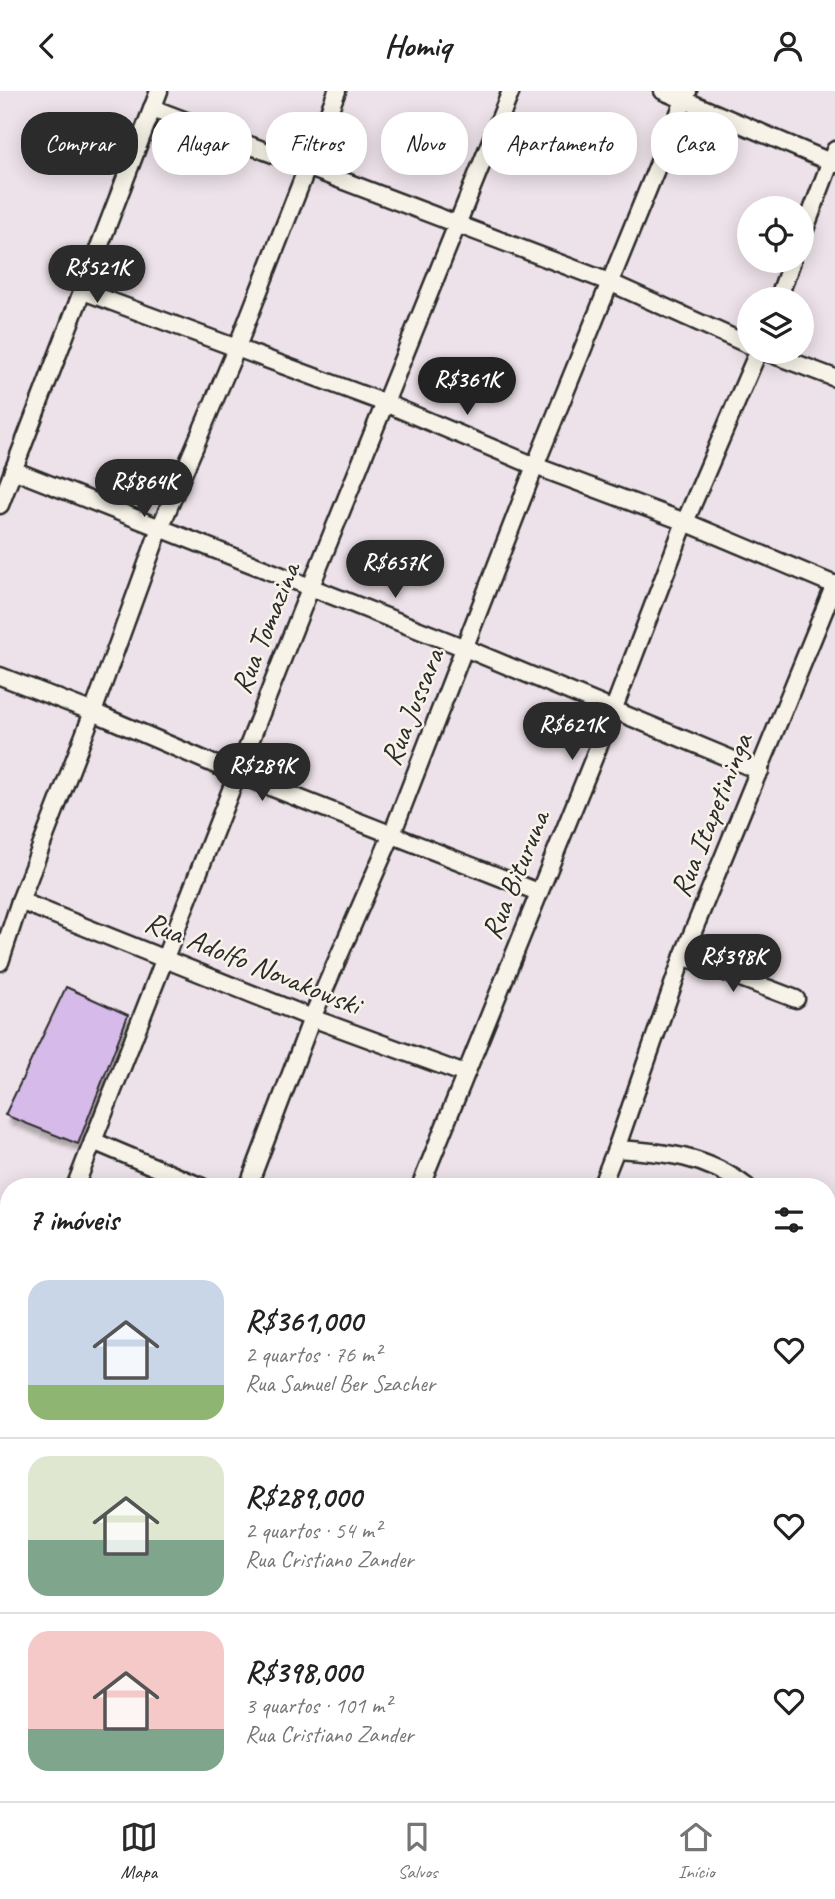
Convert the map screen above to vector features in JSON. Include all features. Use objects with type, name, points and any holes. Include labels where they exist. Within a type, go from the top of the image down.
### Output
[{"type":"street","points":[[0,505],[159,91]]},
{"type":"street","points":[[329,112],[337,91]]},
{"type":"street","name":"Rua Tomazina","points":[[79,1178],[311,586],[511,91]]},
{"type":"street","points":[[663,91],[686,95],[833,159],[814,207]]},
{"type":"street","name":"Rua Jussara","points":[[251,1178],[312,1018],[391,834],[535,466],[686,95]]},
{"type":"street","points":[[152,108],[266,150]]},
{"type":"street","points":[[0,962],[20,901],[160,528],[237,347],[304,175]]},
{"type":"street","points":[[331,175],[609,282],[737,340]]},
{"type":"street","points":[[83,291],[385,403],[535,466],[685,522],[835,585]]},
{"type":"street","name":"Rua Bituruna","points":[[424,1178],[614,708],[685,522],[753,364]]},
{"type":"street","points":[[799,364],[835,377]]},
{"type":"street","points":[[13,470],[614,708],[760,771]]},
{"type":"street","name":"Rua Itapetininga","points":[[605,1178],[683,956],[835,585]]},
{"type":"street","points":[[0,676],[538,892]]},
{"type":"street","name":"Rua Adolfo Novakowski","points":[[20,901],[312,1018],[465,1074]]},
{"type":"street","points":[[683,956],[796,999]]},
{"type":"street","points":[[93,1142],[180,1178]]},
{"type":"street","points":[[616,1149],[695,1158],[736,1178]]},
{"type":"building","points":[[66,987],[128,1015],[78,1144],[5,1115]]}]
